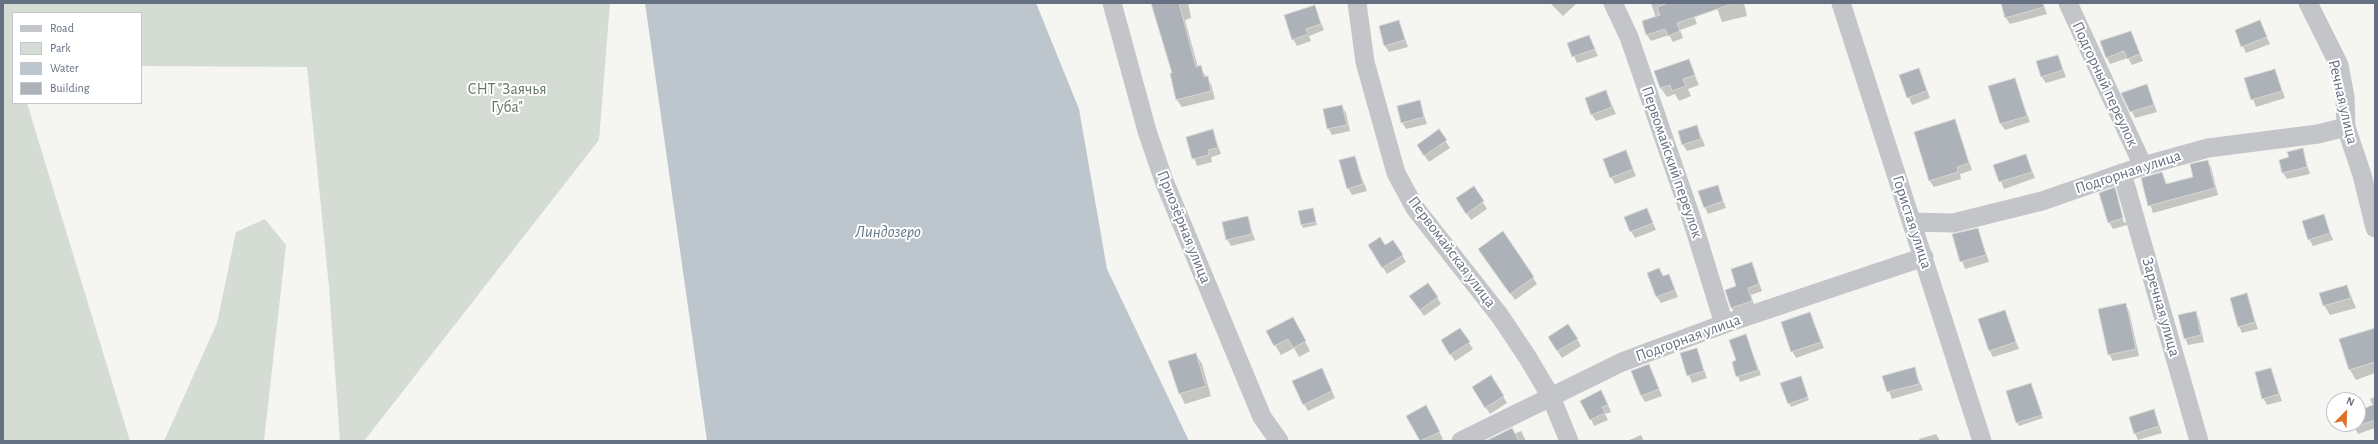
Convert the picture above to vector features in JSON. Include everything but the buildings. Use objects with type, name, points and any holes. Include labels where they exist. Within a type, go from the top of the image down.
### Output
[{"type":"street","name":"Приозёрная улица","points":[[1112,3],[1147,131],[1164,182],[1262,417],[1279,441]]},
{"type":"street","name":"Первомайский переулок","points":[[1614,3],[1630,37],[1687,205],[1724,324]]},
{"type":"street","name":"Гористая улица","points":[[1841,3],[1982,441]]},
{"type":"street","name":"Подгорный переулок","points":[[2068,3],[2143,166]]},
{"type":"street","name":"Речная улица","points":[[2308,3],[2339,65],[2345,98],[2346,127],[2362,174],[2375,228]]},
{"type":"street","name":"Первомайская улица","points":[[1361,4],[1365,62],[1396,173],[1415,208],[1500,316],[1551,397],[1569,441]]},
{"type":"street","name":"Подгорная улица","points":[[1912,222],[1953,223],[2042,201],[2143,166],[2208,148],[2318,134],[2346,127]]},
{"type":"street","name":"Заречная улица","points":[[2122,173],[2199,441]]},
{"type":"street","name":"Подгорная улица","points":[[1461,441],[1622,362],[1724,324],[1924,257]]},
{"type":"green space","name":"СНТ \"Заячья Губа\"","points":[[3,3],[610,3],[599,140],[364,441],[340,441],[329,287],[307,67],[142,66],[142,12],[12,12],[12,104],[27,104],[130,441],[3,441]]},
{"type":"green space","points":[[265,219],[286,245],[264,441],[164,441],[217,323],[236,232]]},
{"type":"water","name":"Линдозеро","points":[[645,3],[1036,3],[1079,109],[1107,269],[1189,441],[707,441]]}]
